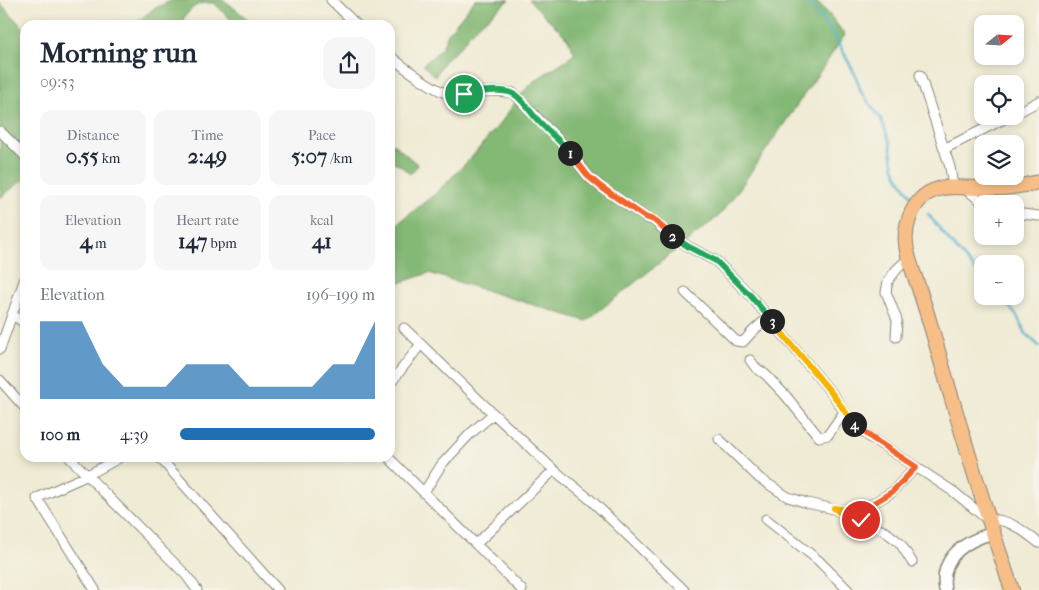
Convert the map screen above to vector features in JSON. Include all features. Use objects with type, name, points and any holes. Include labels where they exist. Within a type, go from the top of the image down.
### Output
[{"type":"highway","points":[[1012,590],[909,258],[906,233],[907,224],[914,209],[924,196],[939,189],[958,187],[998,188],[1024,186],[1039,182]]},
{"type":"street","points":[[331,0],[352,20]]},
{"type":"street","points":[[395,60],[444,93],[454,96],[478,92],[513,93],[564,145],[589,177],[616,198],[645,217],[654,220],[664,230],[689,247],[716,261],[750,295],[834,396],[851,422],[954,492],[991,526]]},
{"type":"street","points":[[920,74],[958,187],[974,197]]},
{"type":"street","points":[[1024,109],[1039,101]]},
{"type":"street","points":[[944,149],[992,125]]},
{"type":"street","points":[[0,131],[20,151]]},
{"type":"street","points":[[1024,214],[1039,216]]},
{"type":"street","points":[[896,337],[897,320],[886,292],[888,281],[909,258]]},
{"type":"street","points":[[0,349],[20,292]]},
{"type":"street","points":[[685,292],[736,341],[743,342],[769,318]]},
{"type":"street","points":[[12,314],[20,320]]},
{"type":"street","points":[[404,328],[493,414],[554,470],[592,501],[684,590]]},
{"type":"street","points":[[395,378],[421,344]]},
{"type":"street","points":[[750,360],[786,396],[819,437],[828,434],[844,412]]},
{"type":"street","points":[[0,380],[20,402]]},
{"type":"street","points":[[424,492],[442,464],[470,434],[493,414]]},
{"type":"street","points":[[719,439],[759,478],[788,497],[834,508],[853,510],[872,504],[892,492],[916,467]]},
{"type":"street","points":[[74,462],[186,575],[197,590]]},
{"type":"street","points":[[95,590],[38,498],[86,476],[111,462]]},
{"type":"street","points":[[164,462],[278,590]]},
{"type":"street","points":[[393,462],[522,590]]},
{"type":"street","points":[[476,544],[554,470]]},
{"type":"street","points":[[834,508],[842,514],[886,532],[900,543],[912,562]]},
{"type":"street","points":[[766,519],[818,560],[848,590]]},
{"type":"street","points":[[945,590],[945,567],[952,557],[999,519],[1011,524],[1039,542]]},
{"type":"green space","points":[[173,0],[224,0],[249,20],[231,20],[214,3],[208,3],[196,6],[184,20],[139,20],[153,9]]},
{"type":"green space","points":[[475,0],[509,0],[468,36],[457,50],[444,61],[435,77],[423,65],[442,48],[448,33]]},
{"type":"green space","points":[[529,0],[814,0],[829,14],[845,35],[719,216],[586,321],[429,273],[395,284],[395,226],[436,193],[470,159],[502,121],[522,93],[534,81],[575,54],[568,39]]},
{"type":"green space","points":[[0,3],[20,25],[20,182],[0,198]]},
{"type":"green space","points":[[395,145],[418,165],[410,174],[395,162]]},
{"type":"waterway","points":[[805,0],[834,35],[855,74],[861,92],[881,119],[890,142],[893,164],[897,175],[911,196]]},
{"type":"waterway","points":[[928,214],[974,269]]},
{"type":"waterway","points":[[1008,305],[1017,316],[1026,334],[1039,346]]},
{"type":"route","points":[[464,94],[478,92],[513,93],[564,145],[589,177],[601,187],[645,217],[654,220],[664,230],[689,247],[716,261],[750,295],[834,396],[851,422],[916,467],[892,492],[872,504],[853,510],[834,508],[842,514],[861,520]]}]
